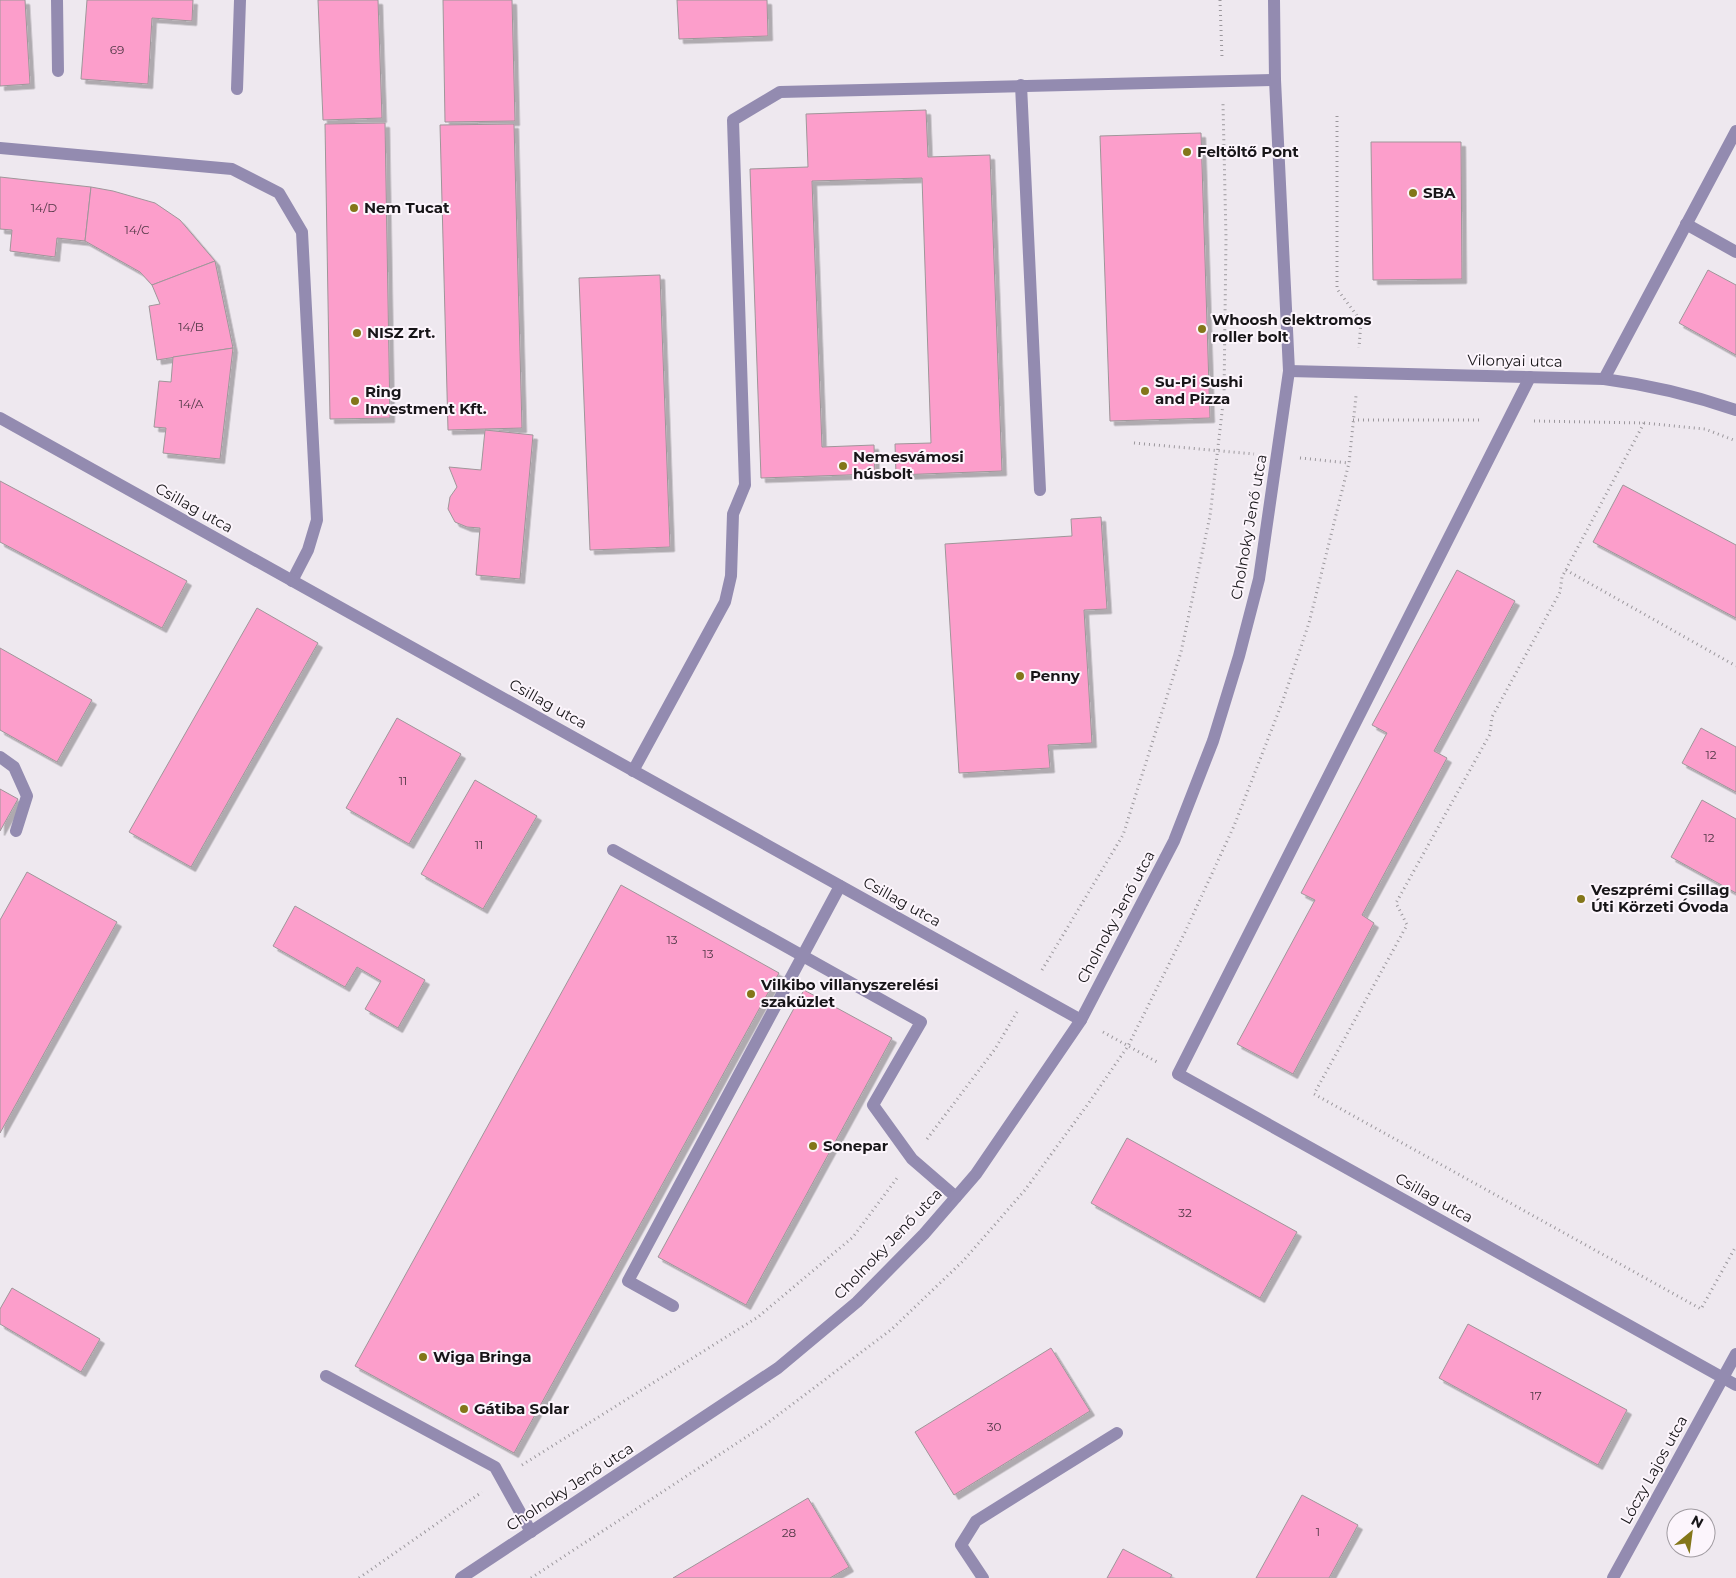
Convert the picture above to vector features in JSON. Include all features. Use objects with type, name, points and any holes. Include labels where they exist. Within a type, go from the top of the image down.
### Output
[{"type":"street","points":[[57,0],[58,71]]},
{"type":"street","points":[[237,89],[240,0]]},
{"type":"street","name":"Cholnoky Jenő utca","points":[[461,1578],[778,1368],[857,1302],[924,1234],[976,1174],[1081,1020],[1174,841],[1213,741],[1260,579],[1289,371],[1274,80],[1274,0]]},
{"type":"street","points":[[634,771],[725,602],[731,576],[732,514],[746,484],[733,120],[780,92],[1274,80]]},
{"type":"street","points":[[1021,85],[1040,490]]},
{"type":"street","points":[[1604,379],[1736,131]]},
{"type":"street","points":[[0,148],[232,169],[279,193],[302,232],[317,520],[308,550],[292,581]]},
{"type":"street","points":[[1686,224],[1736,252]]},
{"type":"street","name":"Vilonyai utca","points":[[1289,371],[1604,379],[1649,385],[1687,394],[1736,410]]},
{"type":"street","points":[[1178,1074],[1530,378]]},
{"type":"street","name":"Csillag utca","points":[[0,418],[1081,1020]]},
{"type":"street","points":[[0,757],[14,768],[27,796],[16,831]]},
{"type":"street","points":[[613,850],[921,1022],[873,1105],[912,1158],[956,1198]]},
{"type":"street","points":[[673,1306],[628,1281],[840,886]]},
{"type":"street","name":"Csillag utca","points":[[1178,1074],[1736,1385]]},
{"type":"street","points":[[1723,1378],[1736,1354]]},
{"type":"street","points":[[326,1376],[495,1467],[531,1532]]},
{"type":"street","name":"Lóczy Lajos utca","points":[[1613,1578],[1723,1378]]},
{"type":"street","points":[[983,1578],[961,1545],[976,1522],[1117,1433]]},
{"type":"path","points":[[359,1578],[501,1479],[758,1317],[853,1237],[994,1050],[1123,836],[1181,652],[1210,516],[1219,451],[1224,395],[1226,238],[1220,0]]},
{"type":"path","points":[[531,1578],[766,1424],[892,1329],[964,1260],[1025,1190],[1128,1046],[1185,932],[1234,826],[1282,703],[1309,623],[1349,462],[1358,374],[1361,321],[1337,289],[1337,116]]},
{"type":"path","points":[[1353,420],[1509,420],[1644,423],[1705,429],[1736,442]]},
{"type":"path","points":[[1644,423],[1566,570],[1560,592],[1492,717],[1490,734],[1396,903],[1407,925],[1314,1094],[1701,1309],[1736,1246]]},
{"type":"path","points":[[1134,443],[1349,462]]},
{"type":"path","points":[[1566,570],[1736,666]]},
{"type":"path","points":[[1128,1046],[1178,1074]]},
{"type":"building","points":[[0,0],[25,0],[30,84],[0,86]]},
{"type":"building","points":[[87,0],[193,0],[192,21],[152,18],[148,84],[81,79]]},
{"type":"building","points":[[318,0],[378,0],[382,118],[323,120]]},
{"type":"building","points":[[443,0],[512,0],[515,121],[445,122]]},
{"type":"building","points":[[677,0],[767,0],[768,36],[679,39]]},
{"type":"building","points":[[926,110],[928,157],[990,155],[1002,471],[896,475],[895,444],[931,443],[922,178],[812,181],[822,447],[874,445],[875,474],[761,478],[750,169],[808,167],[806,114]]},
{"type":"building","points":[[385,123],[390,418],[330,419],[325,124]]},
{"type":"building","points":[[514,124],[522,428],[448,430],[440,125]]},
{"type":"building","points":[[1201,133],[1210,418],[1110,421],[1100,136]]},
{"type":"building","points":[[1371,142],[1461,142],[1462,279],[1373,280]]},
{"type":"building","points":[[0,177],[91,187],[85,241],[57,238],[55,257],[10,251],[12,230],[0,229]]},
{"type":"building","points":[[91,187],[155,203],[180,220],[215,261],[152,285],[140,272],[85,241]]},
{"type":"building","points":[[215,261],[233,348],[157,360],[149,306],[160,304],[152,285]]},
{"type":"building","points":[[1708,270],[1736,285],[1736,355],[1679,323]]},
{"type":"building","points":[[660,275],[670,547],[590,550],[579,278]]},
{"type":"building","points":[[233,348],[220,459],[163,453],[166,428],[154,427],[159,381],[171,382],[173,357]]},
{"type":"building","points":[[485,430],[533,435],[520,579],[476,575],[480,528],[467,527],[455,522],[448,509],[450,497],[457,487],[449,467],[481,470]]},
{"type":"building","points":[[0,481],[187,581],[162,628],[0,542]]},
{"type":"building","points":[[1623,485],[1736,545],[1736,618],[1593,542]]},
{"type":"building","name":"Penny","points":[[1101,517],[1107,609],[1084,610],[1092,743],[1048,745],[1050,768],[959,773],[945,544],[1072,536],[1071,519]]},
{"type":"building","points":[[1457,570],[1515,601],[1434,751],[1447,758],[1362,915],[1374,923],[1293,1074],[1237,1044],[1315,900],[1301,893],[1387,733],[1372,725]]},
{"type":"building","points":[[257,608],[318,643],[191,867],[129,832]]},
{"type":"building","points":[[0,648],[92,700],[57,762],[0,730]]},
{"type":"building","points":[[397,718],[461,754],[409,844],[346,808]]},
{"type":"building","points":[[1701,728],[1736,747],[1736,792],[1682,763]]},
{"type":"building","points":[[475,780],[537,816],[483,909],[421,874]]},
{"type":"building","points":[[0,789],[18,799],[0,831]]},
{"type":"building","points":[[1702,800],[1736,819],[1736,893],[1671,857]]},
{"type":"building","points":[[27,872],[117,922],[0,1133],[0,920]]},
{"type":"building","points":[[621,885],[779,973],[514,1453],[355,1366]]},
{"type":"building","points":[[295,906],[425,980],[398,1028],[365,1009],[381,981],[357,967],[345,987],[273,946]]},
{"type":"building","points":[[804,990],[892,1038],[746,1305],[658,1257]]},
{"type":"building","points":[[1127,1138],[1297,1232],[1260,1298],[1091,1203]]},
{"type":"building","points":[[12,1288],[100,1339],[81,1372],[0,1324],[0,1309]]},
{"type":"building","points":[[1468,1324],[1627,1410],[1598,1465],[1439,1378]]},
{"type":"building","points":[[1051,1348],[1090,1411],[954,1495],[915,1432]]},
{"type":"building","points":[[1302,1495],[1358,1525],[1329,1578],[1256,1578]]},
{"type":"building","points":[[808,1498],[849,1567],[830,1578],[673,1578]]},
{"type":"building","points":[[1123,1549],[1172,1575],[1170,1578],[1107,1578]]},
{"type":"place","name":"Feltöltő Pont","points":[[1187,152]]},
{"type":"place","name":"SBA","points":[[1413,193]]},
{"type":"place","name":"Nem Tucat","points":[[354,208]]},
{"type":"place","name":"Whoosh elektromos roller bolt","points":[[1202,329]]},
{"type":"place","name":"NISZ Zrt.","points":[[357,333]]},
{"type":"place","name":"Su-Pi Sushi and Pizza","points":[[1145,391]]},
{"type":"place","name":"Ring Investment Kft.","points":[[355,401]]},
{"type":"place","name":"Nemesvámosi húsbolt","points":[[843,466]]},
{"type":"place","name":"Penny","points":[[1020,676]]},
{"type":"place","name":"Veszprémi Csillag Úti Körzeti Óvoda","points":[[1581,899]]},
{"type":"place","name":"Vilkibo villanyszerelési szaküzlet","points":[[751,994]]},
{"type":"place","name":"Sonepar","points":[[813,1146]]},
{"type":"place","name":"Wiga Bringa","points":[[423,1357]]},
{"type":"place","name":"Gátiba Solar","points":[[464,1409]]}]
